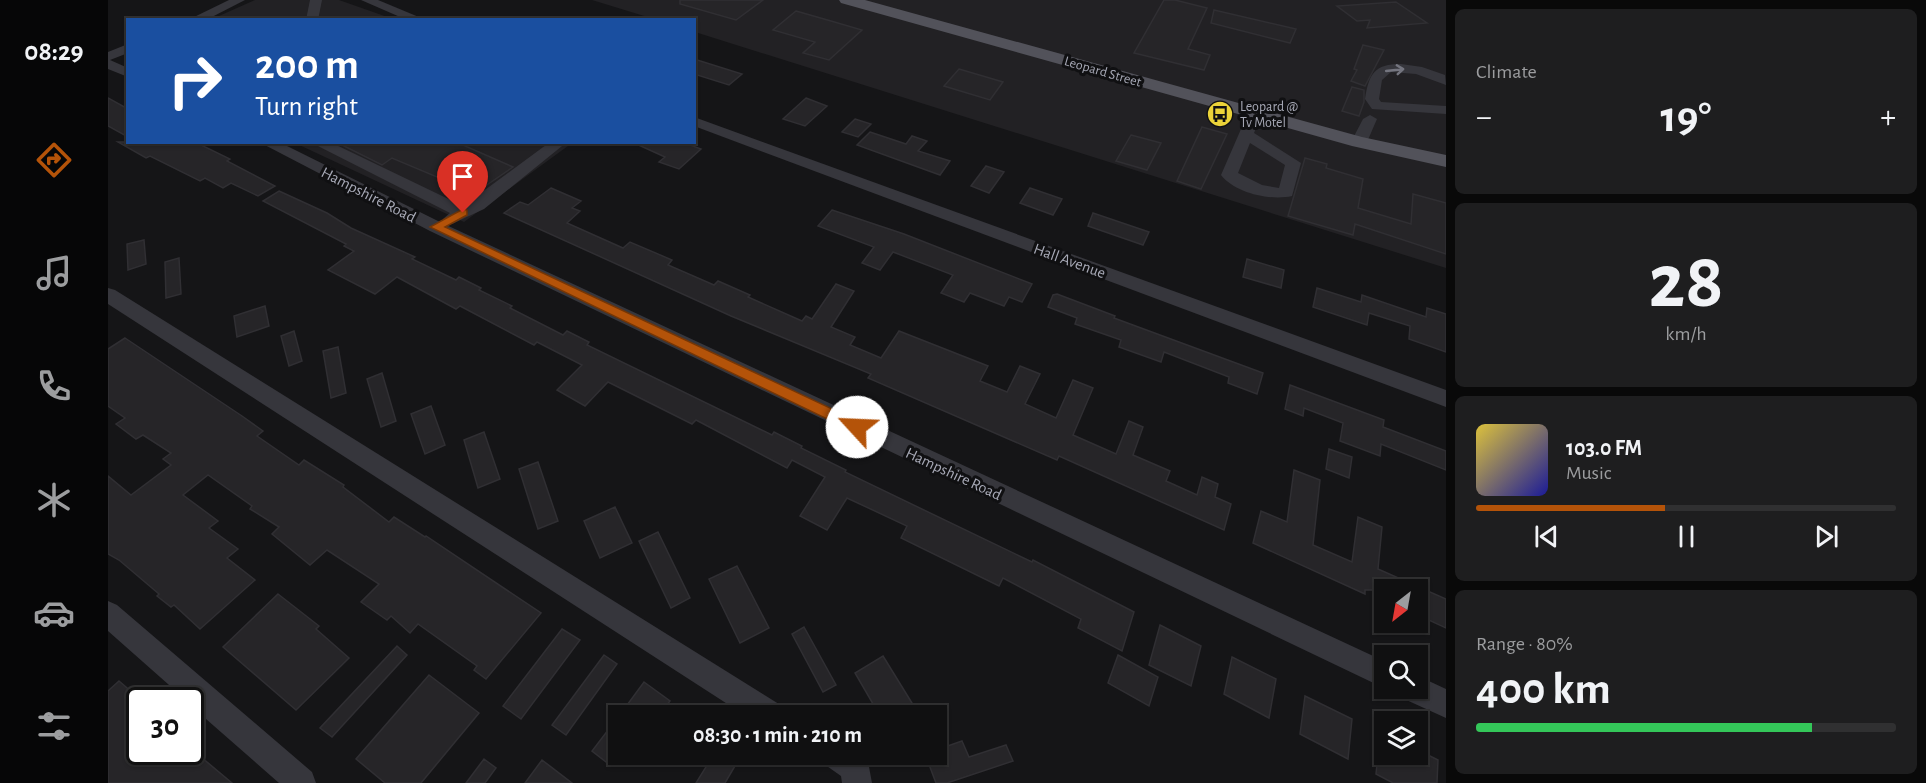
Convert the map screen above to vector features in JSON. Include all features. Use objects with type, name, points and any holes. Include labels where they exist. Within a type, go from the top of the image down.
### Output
[{"type":"main road","name":"Leopard Street","points":[[847,0],[1359,142],[1446,161]]},
{"type":"main road","name":"Leopard Street","points":[[1359,142],[1446,174]]},
{"type":"street","points":[[198,18],[238,0]]},
{"type":"street","points":[[312,18],[316,0]]},
{"type":"street","points":[[367,0],[415,18]]},
{"type":"street","points":[[108,57],[126,49]]},
{"type":"street","points":[[108,64],[126,72]]},
{"type":"street","points":[[1359,142],[1374,113],[1371,99],[1375,78],[1388,69],[1405,69],[1439,76],[1446,81]]},
{"type":"street","points":[[1374,113],[1446,110]]},
{"type":"street","points":[[1246,134],[1255,113]]},
{"type":"street","name":"Hall Avenue","points":[[696,122],[1446,399]]},
{"type":"street","name":"Hampshire Road","points":[[270,144],[436,227],[1374,670]]},
{"type":"street","points":[[321,144],[463,213]]},
{"type":"street","points":[[436,227],[478,205],[557,144]]},
{"type":"street","points":[[108,295],[755,705]]},
{"type":"street","points":[[108,614],[301,783]]},
{"type":"street","points":[[1428,696],[1446,704]]},
{"type":"street","points":[[851,765],[854,767],[857,783]]},
{"type":"shaded area","points":[[255,0],[339,0],[390,18],[214,18]]},
{"type":"shaded area","points":[[592,0],[1446,0],[1446,268],[696,32],[696,18],[651,18]]},
{"type":"shaded area","points":[[297,144],[571,144],[464,222]]},
{"type":"building","points":[[680,0],[763,0],[736,20],[680,4]]},
{"type":"building","points":[[1164,0],[1175,0],[1207,8],[1188,49],[1210,55],[1204,70],[1134,53]]},
{"type":"building","points":[[1396,2],[1427,23],[1367,28],[1370,20],[1357,21],[1337,6]]},
{"type":"building","points":[[1214,10],[1296,29],[1290,43],[1211,23]]},
{"type":"building","points":[[796,11],[862,30],[829,60],[803,53],[815,42],[773,30]]},
{"type":"building","points":[[1363,45],[1384,50],[1365,86],[1351,81],[1357,70],[1354,69]]},
{"type":"building","points":[[696,60],[742,74],[729,85],[696,75]]},
{"type":"building","points":[[959,69],[1003,82],[990,100],[944,86]]},
{"type":"building","points":[[1352,87],[1364,90],[1364,102],[1359,116],[1342,111]]},
{"type":"building","points":[[108,98],[126,108],[126,136],[108,126]]},
{"type":"building","points":[[806,98],[827,106],[805,126],[783,119]]},
{"type":"building","points":[[855,119],[871,124],[858,137],[842,132]]},
{"type":"building","points":[[1202,127],[1227,134],[1201,189],[1177,181]]},
{"type":"building","points":[[870,132],[906,144],[912,136],[927,141],[918,151],[950,161],[940,175],[857,145]]},
{"type":"building","points":[[1131,135],[1161,143],[1147,170],[1116,161]]},
{"type":"building","points":[[118,142],[126,142],[126,144],[199,144],[230,159],[227,161],[275,186],[258,196],[231,183],[223,188],[205,178],[200,181],[150,156],[146,158]]},
{"type":"building","points":[[340,144],[461,144],[513,167],[475,193],[392,158],[382,165]]},
{"type":"building","points":[[636,144],[687,144],[701,149],[679,169],[659,162],[665,157]]},
{"type":"building","points":[[1305,158],[1327,164],[1326,168],[1363,179],[1358,208],[1411,224],[1413,194],[1446,203],[1446,254],[1355,224],[1353,235],[1288,216]]},
{"type":"building","points":[[986,166],[1004,172],[989,193],[971,186]]},
{"type":"building","points":[[551,188],[581,201],[572,208],[580,211],[567,223],[623,248],[630,242],[672,260],[668,265],[714,285],[718,281],[802,321],[806,316],[812,319],[836,284],[854,291],[831,327],[855,337],[850,345],[881,358],[899,331],[988,366],[980,381],[1007,392],[1020,366],[1040,374],[1025,404],[1056,418],[1073,380],[1093,388],[1073,435],[1116,454],[1129,421],[1143,427],[1133,455],[1170,471],[1166,481],[1197,495],[1202,477],[1218,484],[1215,497],[1231,504],[1224,530],[1059,456],[1057,460],[868,378],[871,374],[731,316],[504,213],[520,202],[528,205]]},
{"type":"building","points":[[1030,188],[1062,199],[1053,215],[1020,203]]},
{"type":"building","points":[[279,191],[327,213],[351,228],[415,257],[412,259],[456,280],[459,277],[481,288],[479,290],[512,306],[510,308],[563,335],[567,331],[589,342],[587,345],[772,435],[774,432],[846,470],[845,472],[1032,562],[1033,560],[1134,612],[1122,651],[1078,628],[1081,619],[1003,578],[999,586],[901,538],[907,526],[847,498],[827,530],[800,516],[825,477],[792,460],[787,468],[696,420],[692,424],[608,382],[585,406],[557,390],[582,365],[537,342],[534,345],[460,306],[456,309],[397,277],[375,294],[328,270],[354,251],[344,246],[346,244],[263,201]]},
{"type":"building","points":[[832,210],[904,234],[1032,284],[1022,302],[1009,297],[1004,306],[970,293],[964,302],[941,293],[953,275],[893,252],[880,270],[862,263],[874,247],[818,226]]},
{"type":"building","points":[[1093,213],[1149,232],[1143,245],[1088,226]]},
{"type":"building","points":[[144,240],[146,264],[128,270],[127,244]]},
{"type":"building","points":[[179,258],[181,294],[166,298],[165,262]]},
{"type":"building","points":[[1247,259],[1284,270],[1281,288],[1243,277]]},
{"type":"building","points":[[1317,288],[1361,302],[1362,295],[1426,317],[1427,308],[1446,314],[1446,352],[1409,339],[1410,326],[1369,313],[1367,325],[1313,307]]},
{"type":"building","points":[[1057,294],[1115,316],[1114,318],[1263,373],[1257,394],[1228,383],[1229,377],[1164,352],[1161,362],[1119,347],[1121,340],[1075,324],[1077,318],[1048,307],[1053,295]]},
{"type":"building","points":[[265,306],[269,326],[237,337],[234,316]]},
{"type":"building","points":[[294,331],[302,361],[289,366],[281,336]]},
{"type":"building","points":[[125,338],[263,431],[257,436],[299,465],[304,460],[344,485],[343,487],[389,522],[394,517],[426,536],[541,613],[486,679],[474,670],[477,666],[418,624],[410,633],[391,616],[387,620],[361,602],[379,584],[327,550],[310,565],[272,534],[279,527],[250,509],[252,506],[208,475],[183,495],[218,521],[209,528],[238,549],[227,558],[255,580],[200,629],[174,605],[171,607],[157,596],[159,594],[119,560],[108,554],[108,476],[131,495],[171,465],[163,459],[171,453],[143,435],[136,439],[116,424],[125,418],[108,406],[108,349]]},
{"type":"building","points":[[338,347],[346,393],[331,398],[323,351]]},
{"type":"building","points":[[382,373],[396,421],[381,427],[367,379]]},
{"type":"building","points":[[1290,385],[1384,420],[1383,427],[1446,451],[1446,470],[1381,444],[1380,456],[1340,441],[1343,423],[1304,408],[1303,416],[1285,409]]},
{"type":"building","points":[[431,406],[445,445],[425,454],[411,414]]},
{"type":"building","points":[[484,432],[500,479],[478,488],[464,440]]},
{"type":"building","points":[[1329,449],[1352,457],[1349,478],[1326,469]]},
{"type":"building","points":[[538,462],[558,521],[538,529],[519,469]]},
{"type":"building","points":[[1294,470],[1320,480],[1313,545],[1352,562],[1358,517],[1382,527],[1378,569],[1401,579],[1374,579],[1374,590],[1365,590],[1365,594],[1253,543],[1261,511],[1287,522]]},
{"type":"building","points":[[615,507],[632,543],[600,558],[584,521]]},
{"type":"building","points":[[658,532],[690,598],[671,608],[639,541]]},
{"type":"building","points":[[737,566],[769,628],[740,643],[709,579]]},
{"type":"building","points":[[1428,591],[1446,599],[1446,628],[1428,620]]},
{"type":"building","points":[[278,594],[319,626],[316,629],[349,658],[296,710],[223,647]]},
{"type":"building","points":[[1160,625],[1201,646],[1191,686],[1149,665]]},
{"type":"building","points":[[804,627],[836,685],[823,692],[792,634]]},
{"type":"building","points":[[562,629],[580,640],[521,719],[503,706]]},
{"type":"building","points":[[397,646],[407,655],[332,737],[320,728]]},
{"type":"building","points":[[604,655],[617,664],[566,735],[552,725]]},
{"type":"building","points":[[1118,655],[1158,677],[1149,706],[1108,683]]},
{"type":"building","points":[[883,656],[913,705],[874,705],[855,673]]},
{"type":"building","points":[[1232,657],[1276,679],[1269,718],[1224,694]]},
{"type":"building","points":[[429,675],[479,713],[421,783],[385,783],[356,759]]},
{"type":"building","points":[[119,681],[126,687],[126,765],[204,765],[204,760],[232,783],[108,783],[108,691]]},
{"type":"building","points":[[644,682],[670,701],[667,705],[627,705]]},
{"type":"building","points":[[1305,696],[1352,719],[1348,759],[1300,734]]},
{"type":"building","points":[[608,730],[608,759],[606,762],[592,751]]},
{"type":"building","points":[[962,741],[969,757],[1006,745],[1013,761],[947,783],[936,783],[929,765],[947,765],[947,746]]},
{"type":"building","points":[[1428,755],[1438,760],[1437,783],[1393,783],[1376,774],[1377,765],[1428,765]]},
{"type":"building","points":[[484,759],[496,768],[485,783],[466,783]]},
{"type":"building","points":[[542,760],[572,783],[525,783]]},
{"type":"building","points":[[707,765],[736,765],[725,783],[696,783]]},
{"type":"place","name":"Leopard @ Tv Motel","points":[[1220,114]]},
{"type":"route","points":[[463,213],[436,227],[857,427]]}]
